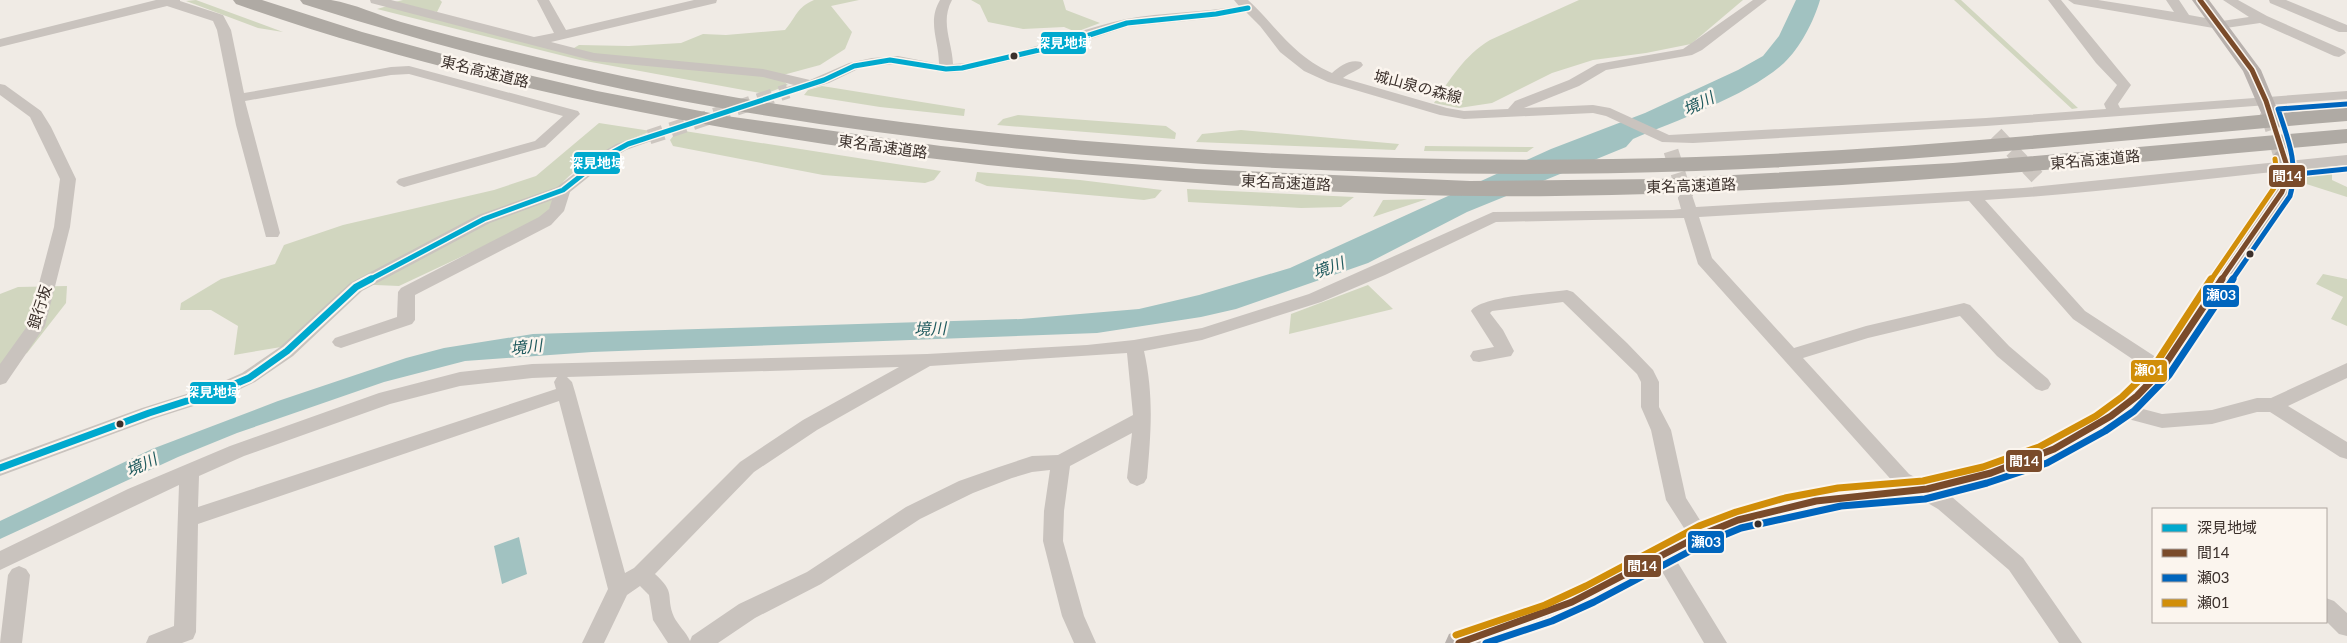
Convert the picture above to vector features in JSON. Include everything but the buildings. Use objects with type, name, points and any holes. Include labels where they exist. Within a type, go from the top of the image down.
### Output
[{"type":"highway","name":"東名高速道路","points":[[243,0],[344,34],[494,74],[669,112],[758,128],[982,159],[1157,175],[1453,188],[1554,189],[1723,184],[2006,166],[2347,136]]},
{"type":"highway","name":"東名高速道路","points":[[310,0],[370,20],[515,58],[590,76],[772,111],[884,127],[1162,155],[1375,165],[1598,166],[1701,164],[1835,156],[2347,114]]},
{"type":"main road","points":[[2200,0],[2252,70],[2268,106]]},
{"type":"main road","points":[[1458,643],[1548,613],[1590,594],[1700,536],[1738,520],[1788,507],[1840,498],[1924,490],[1985,475],[2043,455],[2101,423],[2120,410],[2162,370],[2188,328],[2282,192],[2287,178],[2285,161]]},
{"type":"street","points":[[543,0],[562,35]]},
{"type":"street","points":[[533,42],[711,0]]},
{"type":"street","points":[[946,0],[938,18],[944,42],[946,69]]},
{"type":"street","points":[[1512,111],[1520,104],[1574,83],[1602,66],[1674,55],[1692,50],[1761,0]]},
{"type":"street","points":[[2054,0],[2101,60],[2124,85],[2111,104],[2115,112]]},
{"type":"street","points":[[2074,0],[2218,24],[2262,19]]},
{"type":"street","points":[[2172,0],[2185,18]]},
{"type":"street","points":[[2229,0],[2262,19],[2339,54]]},
{"type":"street","points":[[2275,0],[2345,28]]},
{"type":"street","points":[[0,43],[168,1],[218,18],[224,30],[242,125],[272,233]]},
{"type":"street","points":[[384,3],[436,14],[533,42],[594,57],[763,73],[811,84]]},
{"type":"street","points":[[788,91],[811,84],[854,66],[890,60],[946,69],[962,68],[1052,48],[1107,28],[1127,23],[1216,14],[1244,4]]},
{"type":"street","name":"城山泉の森線","points":[[1244,4],[1265,23],[1284,49],[1296,59],[1333,79],[1445,112],[1464,115],[1512,111],[1592,109],[1610,112],[1669,145],[1799,134],[1986,122]]},
{"type":"street","points":[[2316,43],[2345,28]]},
{"type":"street","points":[[1333,79],[1346,68],[1356,65]]},
{"type":"street","points":[[238,98],[391,71],[409,70],[573,114],[540,144],[404,182]]},
{"type":"street","name":"銀行坂","points":[[0,88],[36,114],[44,127],[68,180],[62,227],[36,326],[0,378]]},
{"type":"street","points":[[1986,122],[2115,112],[2268,106],[2347,95]]},
{"type":"street","points":[[1986,122],[1996,134]]},
{"type":"street","points":[[0,468],[160,409],[223,390],[251,377],[276,360],[341,298],[356,287],[500,212],[563,190],[606,156],[650,137]]},
{"type":"street","points":[[0,561],[63,528],[189,472],[273,438],[386,398],[430,385],[488,375],[560,370],[927,360],[1087,351],[1134,346],[1202,334],[1315,298],[1379,271],[1493,218],[1673,215],[1689,205],[1973,196],[2150,181],[2242,169],[2285,161],[2347,160]]},
{"type":"street","points":[[2037,177],[2049,190]]},
{"type":"street","points":[[341,342],[406,320],[407,292],[545,221],[556,211],[563,190]]},
{"type":"street","points":[[1973,196],[2079,316],[2162,370]]},
{"type":"street","points":[[1689,205],[1704,260],[1902,478],[1945,503],[2016,564],[2071,643]]},
{"type":"street","points":[[1478,356],[1505,351],[1497,334],[1480,311],[1488,306],[1567,296],[1644,370],[1650,382],[1650,407],[1661,430],[1676,500],[1700,536]]},
{"type":"street","points":[[1791,354],[1866,332],[1920,326],[1964,308],[2003,351],[2042,384]]},
{"type":"street","points":[[1134,346],[1139,370],[1143,418],[1137,478]]},
{"type":"street","points":[[593,643],[619,589],[641,574],[747,467],[810,425],[927,360]]},
{"type":"street","points":[[560,370],[619,589]]},
{"type":"street","points":[[2120,410],[2162,421],[2212,417],[2257,405],[2273,405],[2347,370]]},
{"type":"street","points":[[188,519],[566,392]]},
{"type":"street","points":[[2273,405],[2347,452]]},
{"type":"street","points":[[700,643],[747,611],[814,578],[913,513],[966,487],[1006,472],[1032,464],[1061,462],[1143,418]]},
{"type":"street","points":[[1061,462],[1054,511],[1053,541],[1073,616],[1085,643]]},
{"type":"street","points":[[157,643],[185,632],[189,472]]},
{"type":"street","points":[[1663,556],[1716,643]]},
{"type":"street","points":[[641,574],[659,592],[664,620],[680,643]]},
{"type":"street","points":[[10,643],[19,575]]},
{"type":"street","points":[[2327,608],[2347,627]]},
{"type":"green space","points":[[196,0],[283,32],[258,28],[186,1]]},
{"type":"green space","points":[[403,0],[440,0],[442,2],[437,12],[387,4]]},
{"type":"green space","points":[[814,0],[859,0],[831,6],[852,32],[845,49],[820,65],[783,75],[781,79],[788,85],[765,94],[580,60],[377,9],[391,5],[594,57],[574,48],[579,45],[629,46],[681,43],[703,34],[726,35],[785,30],[800,9]]},
{"type":"green space","points":[[971,0],[1063,0],[1066,10],[1100,23],[1076,32],[1064,27],[1023,29],[988,22],[980,5]]},
{"type":"green space","points":[[1579,0],[1743,0],[1691,44],[1646,53],[1593,60],[1552,73],[1492,103],[1459,108],[1434,103],[1465,60],[1481,46],[1490,40]]},
{"type":"green space","points":[[1954,0],[1961,0],[2078,108],[2072,109]]},
{"type":"green space","points":[[822,86],[965,109],[964,116],[880,107],[804,95],[808,90]]},
{"type":"green space","points":[[1018,115],[1166,126],[1176,133],[1175,139],[997,125],[1003,119]]},
{"type":"green space","points":[[599,123],[651,131],[605,152],[574,172],[562,184],[544,218],[399,286],[352,284],[281,347],[234,355],[238,326],[211,310],[180,310],[181,303],[221,279],[275,264],[284,245],[343,225],[494,190],[536,176]]},
{"type":"green space","points":[[678,130],[941,171],[934,180],[925,183],[823,175],[673,146],[670,140]]},
{"type":"green space","points":[[1241,130],[1399,144],[1395,150],[1196,142],[1202,134]]},
{"type":"green space","points":[[1425,146],[1534,147],[1527,152],[1424,151]]},
{"type":"green space","points":[[2317,166],[2332,168],[2332,180],[2347,187],[2347,197],[2297,181],[2293,170]]},
{"type":"green space","points":[[977,172],[1080,180],[1162,190],[1155,198],[1144,200],[987,186],[975,181]]},
{"type":"green space","points":[[1187,189],[1354,197],[1341,207],[1301,208],[1188,202]]},
{"type":"green space","points":[[1427,199],[1373,217],[1383,200]]},
{"type":"green space","points":[[2323,274],[2347,279],[2347,326],[2331,319],[2343,297],[2316,284]]},
{"type":"green space","points":[[1368,285],[1393,309],[1289,334],[1291,314]]},
{"type":"green space","points":[[67,286],[66,303],[27,353],[0,367],[0,294],[18,287]]},
{"type":"water","name":"境川","points":[[1796,0],[1820,0],[1810,25],[1790,57],[1753,85],[1712,106],[1633,139],[1626,147],[1467,212],[1368,263],[1236,309],[1201,317],[1097,333],[592,352],[465,361],[384,382],[237,433],[178,457],[0,539],[0,521],[152,449],[278,401],[406,358],[444,348],[533,334],[1021,319],[1139,309],[1199,295],[1290,268],[1551,149],[1645,113],[1738,70],[1763,56],[1779,36]]},
{"type":"water","points":[[519,537],[527,574],[502,584],[494,546]]},
{"type":"tunnel","points":[[649,137],[788,91]]},
{"type":"tunnel","points":[[2269,111],[2283,156]]},
{"type":"tunnel","points":[[1996,134],[2037,177]]},
{"type":"tunnel","points":[[1671,151],[1686,198]]},
{"type":"transit line","name":"間14","points":[[1459,643],[1572,602],[1607,586],[1699,536],[1738,520],[1784,507],[1816,501],[1927,489],[1959,482],[2023,462],[2083,434],[2137,396],[2168,361],[2186,331],[2282,192],[2287,178],[2287,166],[2266,101],[2252,70],[2200,0]]},
{"type":"transit line","name":"深見地域","points":[[0,468],[149,413],[221,390],[249,378],[287,351],[356,287],[484,219],[563,190],[606,156],[628,144],[824,80],[854,66],[890,60],[946,69],[962,68],[1052,47],[1127,23],[1216,14],[1248,8]]},
{"type":"transit line","name":"瀬03","points":[[1486,643],[1552,621],[1594,602],[1707,542],[1741,528],[1841,506],[1925,499],[1987,483],[2047,463],[2105,431],[2134,411],[2169,375],[2195,333],[2290,196],[2295,174],[2294,163],[2278,109],[2347,104]]},
{"type":"transit line","name":"瀬01","points":[[1456,635],[1545,605],[1586,586],[1699,526],[1736,512],[1785,498],[1838,488],[1923,481],[1983,467],[2039,447],[2096,416],[2122,397],[2155,365],[2181,323],[2274,188],[2277,173],[2275,159]]},
{"type":"transit line","name":"瀬03","points":[[2288,175],[2347,169]]}]
